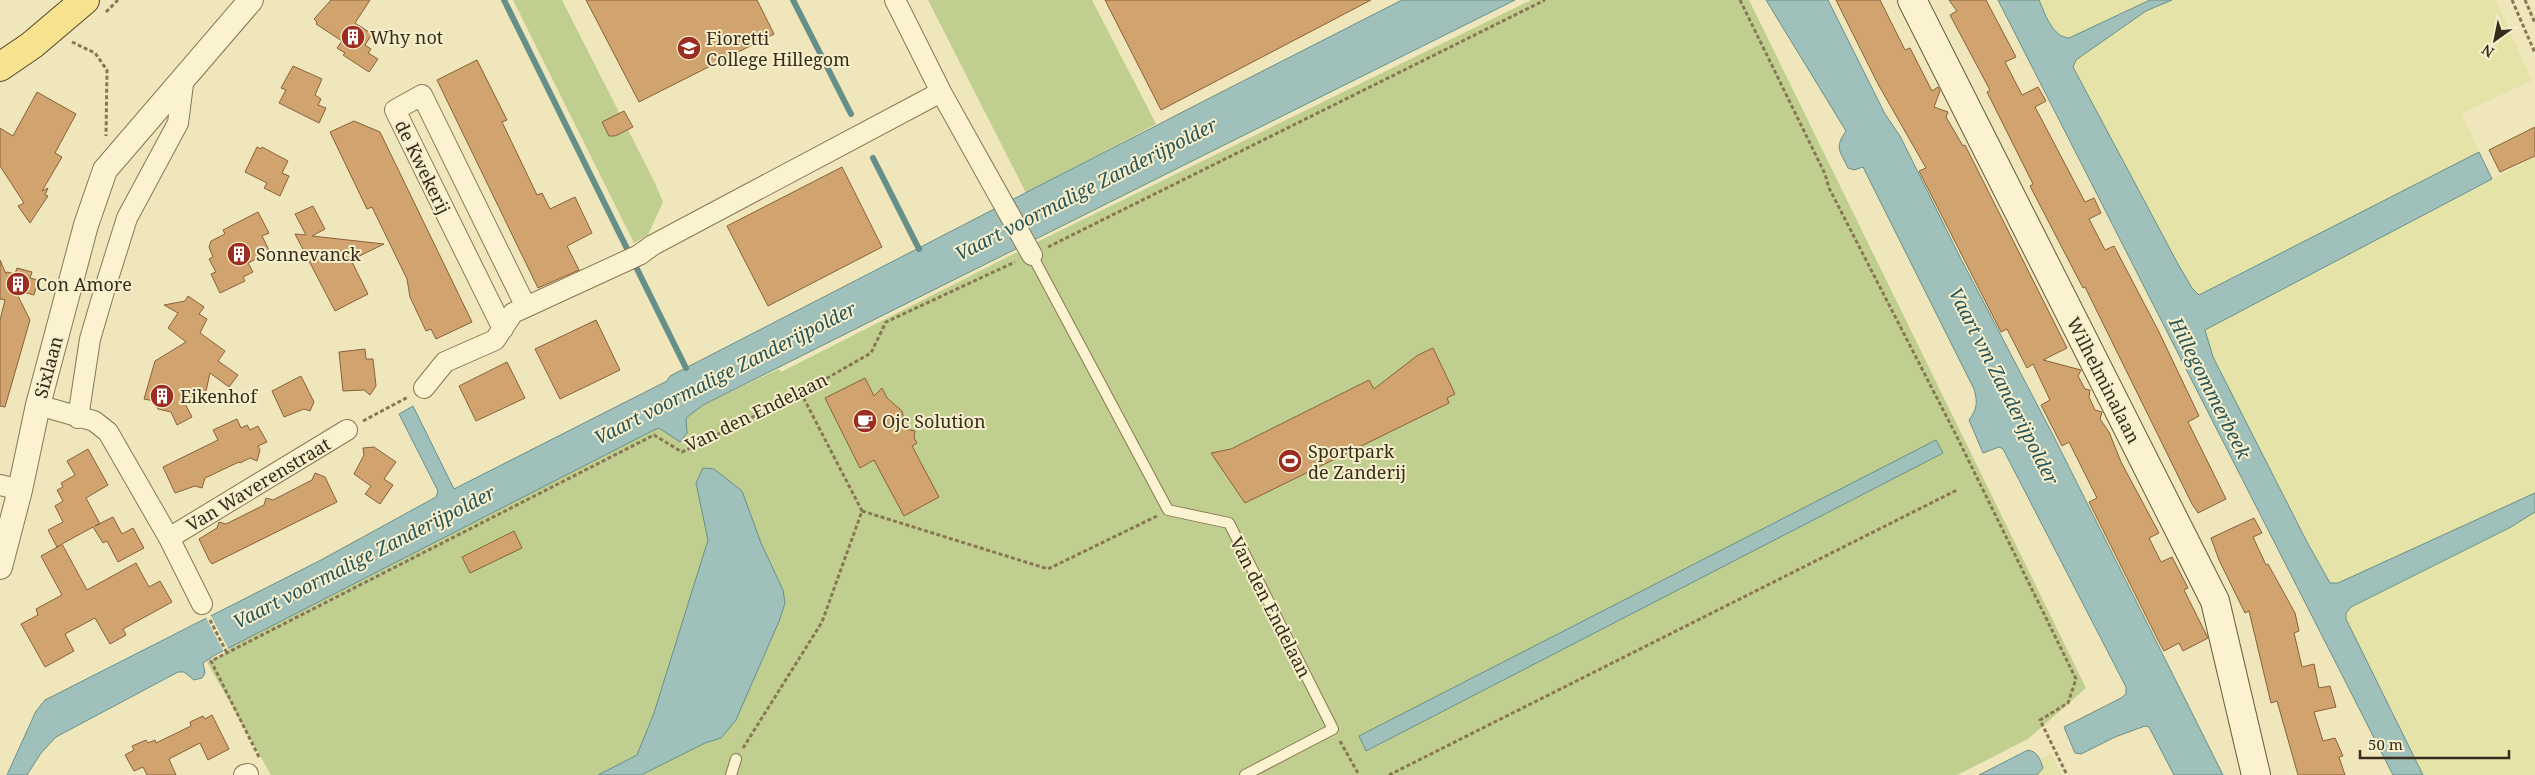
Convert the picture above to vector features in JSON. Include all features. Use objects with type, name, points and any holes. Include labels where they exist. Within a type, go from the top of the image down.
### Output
[{"type":"main road","points":[[0,67],[39,39],[86,0]]},
{"type":"main road","name":"Wilhelminalaan","points":[[1912,0],[2215,601],[2256,775]]},
{"type":"street","name":"Sixlaan","points":[[0,567],[10,488],[38,405],[86,225],[105,170],[251,0]]},
{"type":"street","points":[[895,0],[941,92],[1032,255]]},
{"type":"street","name":"Sixlaan","points":[[78,418],[90,339],[105,288],[127,218],[178,123],[184,76]]},
{"type":"street","points":[[424,388],[445,362],[496,340],[513,313],[639,255],[690,225],[941,92]]},
{"type":"street","name":"de Kwekerij","points":[[503,329],[395,110],[422,95],[526,307]]},
{"type":"street","name":"Van Waverenstraat","points":[[38,405],[78,418],[94,421],[108,432],[169,538],[202,604]]},
{"type":"street","name":"Van Waverenstraat","points":[[169,538],[347,430]]},
{"type":"lane","points":[[1032,255],[1168,510]]},
{"type":"lane","name":"Van den Endelaan","points":[[1168,510],[1229,523],[1333,729]]},
{"type":"lane","points":[[1245,775],[1333,729]]},
{"type":"lane","points":[[731,775],[736,759]]},
{"type":"path","name":"Van den Endelaan","points":[[227,653],[654,435],[682,452],[801,393],[871,353],[886,322],[1032,255],[1545,0]]},
{"type":"path","points":[[1740,0],[1825,174],[1829,188],[1961,446],[2076,678],[2068,703],[2040,720],[2067,775]]},
{"type":"path","points":[[2512,0],[2535,53]]},
{"type":"path","points":[[2525,0],[2535,23]]},
{"type":"path","points":[[72,42],[95,53],[107,70],[105,170]]},
{"type":"path","points":[[347,430],[424,388]]},
{"type":"path","points":[[801,393],[862,511],[1048,569],[1168,510]]},
{"type":"path","points":[[1389,775],[1957,490]]},
{"type":"path","points":[[736,759],[822,622],[862,511]]},
{"type":"path","points":[[202,604],[227,653],[212,662],[263,765],[246,774]]},
{"type":"path","points":[[1333,729],[1359,775]]},
{"type":"shaded area","points":[[2039,0],[2150,0],[2069,38],[2062,38],[2056,33]]},
{"type":"shaded area","points":[[2172,0],[2496,0],[2532,81],[2462,113],[2479,152],[2199,295],[2192,288],[2178,264],[2073,67],[2076,60],[2146,11]]},
{"type":"shaded area","points":[[2535,157],[2535,493],[2338,583],[2330,583],[2307,542],[2213,357],[2205,330]]},
{"type":"shaded area","points":[[2535,512],[2535,775],[2423,775],[2362,654],[2346,619],[2346,613],[2351,607],[2511,527]]},
{"type":"shaded area","points":[[2051,753],[2062,775],[2037,775],[2043,768],[2040,759]]},
{"type":"green space","points":[[513,0],[562,0],[655,183],[663,202],[648,235],[634,243]]},
{"type":"green space","points":[[928,0],[1092,0],[1156,124],[1026,193]]},
{"type":"green space","name":"Sportpark de Zanderij","points":[[1531,0],[1749,0],[2086,688],[2028,739],[1957,775],[271,775],[207,662],[226,653],[225,650],[652,431],[686,418],[703,405],[779,369],[781,372],[1037,242]]},
{"type":"water","name":"Vaart voormalige Zanderijpolder","points":[[1402,0],[1515,0],[703,405],[686,418],[687,433],[680,442],[659,428],[652,431],[215,655],[203,663],[205,673],[202,678],[194,680],[184,672],[178,672],[56,737],[41,753],[27,775],[7,775],[36,711],[45,700],[321,560],[436,497],[438,491],[399,414],[413,406],[454,489],[667,381],[670,376]]},
{"type":"water","name":"Vaart vm Zanderijpolder","points":[[1766,0],[1828,0],[1885,114],[1900,136],[1959,255],[2054,437],[2223,775],[2174,775],[2149,727],[2145,726],[2115,737],[2081,754],[2075,753],[2064,727],[2121,698],[2126,694],[2126,687],[2003,449],[1999,447],[1983,453],[1969,420],[1976,406],[1974,389],[1863,167],[1854,170],[1848,168],[1839,146],[1846,131]]},
{"type":"water","name":"Hillegommerbeek","points":[[1998,0],[2039,0],[2054,29],[2063,37],[2069,38],[2150,0],[2172,0],[2146,11],[2076,60],[2073,67],[2178,264],[2192,288],[2199,295],[2479,152],[2492,179],[2205,330],[2213,357],[2307,542],[2330,583],[2338,583],[2535,493],[2535,512],[2511,527],[2351,607],[2346,613],[2346,619],[2423,775],[2393,775]]},
{"type":"water","points":[[1936,440],[1943,453],[1366,751],[1359,736]]},
{"type":"water","points":[[703,468],[714,469],[742,491],[761,543],[783,590],[785,603],[780,619],[736,720],[721,738],[705,743],[641,775],[598,775],[637,755],[654,713],[708,540],[696,483]]},
{"type":"water","points":[[2028,750],[2036,754],[2040,759],[2043,768],[2037,775],[1979,775]]},
{"type":"pier","points":[[210,614],[229,650],[224,652],[205,616]]},
{"type":"building","name":"Why not","points":[[331,0],[370,0],[355,23],[372,34],[365,45],[371,49],[368,53],[378,59],[369,72],[343,55],[345,53],[337,48],[342,41],[316,24],[317,22],[314,19]]},
{"type":"building","points":[[586,0],[757,0],[774,34],[639,102]]},
{"type":"building","points":[[1105,0],[1371,0],[1161,110]]},
{"type":"building","points":[[1836,0],[1880,0],[1905,50],[1910,48],[1932,91],[1938,87],[1940,91],[1934,107],[1948,112],[1946,117],[1963,146],[1965,145],[2067,348],[2043,360],[2081,370],[2078,376],[2085,389],[2090,390],[2089,397],[2095,410],[2102,412],[2100,419],[2109,432],[2121,462],[2159,533],[2149,538],[2161,562],[2172,557],[2188,588],[2184,590],[2208,638],[2183,651],[2179,643],[2164,651],[2089,502],[2097,498],[2069,442],[2062,446],[2041,405],[2050,400],[2033,364],[2027,368],[2007,329],[2001,332],[1919,171],[1926,168],[1878,84]]},
{"type":"building","points":[[1949,0],[1986,0],[2016,57],[2005,62],[2022,95],[2038,87],[2046,101],[2035,107],[2085,202],[2094,198],[2101,213],[2089,219],[2105,250],[2114,246],[2158,330],[2199,416],[2188,422],[2226,499],[2198,513],[2192,504],[2085,287],[2083,288],[2030,186],[2033,184],[1987,92],[1990,90],[1950,15],[1957,11]]},
{"type":"building","points":[[477,60],[507,120],[502,122],[537,195],[542,193],[550,209],[575,197],[592,233],[567,246],[579,270],[538,288],[437,80]]},
{"type":"building","points":[[293,66],[322,79],[315,95],[321,99],[318,105],[326,108],[319,123],[279,103],[286,90],[281,88]]},
{"type":"building","points":[[37,92],[76,114],[55,153],[62,157],[42,191],[48,188],[45,195],[48,196],[30,223],[18,206],[24,203],[0,166],[0,128],[13,136]]},
{"type":"building","points":[[624,111],[633,127],[615,136],[609,136],[602,122]]},
{"type":"building","points":[[354,121],[380,132],[472,322],[436,339],[431,329],[426,331],[410,297],[407,279],[372,207],[367,209],[330,132]]},
{"type":"building","points":[[2535,127],[2535,156],[2500,172],[2489,150]]},
{"type":"building","points":[[257,147],[261,149],[262,147],[288,161],[282,173],[289,176],[280,196],[264,188],[267,183],[245,172]]},
{"type":"building","points":[[842,167],[882,247],[768,306],[727,226]]},
{"type":"building","points":[[313,206],[325,229],[312,236],[384,244],[351,260],[368,294],[335,311],[295,234],[306,235],[295,214]]},
{"type":"building","name":"Sonnevanck","points":[[258,212],[269,233],[262,236],[270,252],[248,263],[253,272],[243,277],[245,281],[220,293],[211,274],[216,272],[209,259],[213,257],[209,247],[211,241],[225,234],[223,230]]},
{"type":"building","points":[[0,260],[6,274],[7,272],[15,274],[17,268],[32,272],[30,278],[38,280],[34,295],[15,290],[30,320],[5,407],[0,406],[0,320],[5,300],[0,299]]},
{"type":"building","points":[[188,296],[204,307],[199,314],[207,319],[200,333],[225,351],[218,361],[238,375],[229,387],[210,373],[204,400],[180,394],[192,417],[177,425],[171,412],[158,409],[154,401],[144,399],[155,361],[186,342],[168,328],[178,313],[164,305],[185,301]]},
{"type":"building","points":[[596,320],[620,370],[560,399],[535,349]]},
{"type":"building","points":[[1433,348],[1455,394],[1447,398],[1449,403],[1245,503],[1211,453],[1231,449],[1369,380],[1374,389],[1418,355]]},
{"type":"building","points":[[365,349],[366,359],[373,359],[376,386],[370,395],[364,390],[343,391],[339,352]]},
{"type":"building","points":[[507,362],[525,398],[476,421],[459,386]]},
{"type":"building","points":[[301,376],[314,402],[310,411],[304,409],[284,417],[272,391]]},
{"type":"building","points":[[865,378],[874,396],[882,388],[887,398],[902,411],[906,429],[915,431],[914,438],[917,443],[912,446],[939,497],[904,516],[874,460],[860,468],[825,398]]},
{"type":"building","points":[[237,419],[241,428],[247,425],[250,430],[258,426],[267,442],[258,446],[260,450],[257,461],[250,458],[239,462],[205,478],[202,488],[195,486],[175,493],[163,467],[218,440],[213,430]]},
{"type":"building","points":[[374,447],[396,462],[384,479],[393,485],[380,504],[365,494],[371,486],[354,474],[364,455],[363,448]]},
{"type":"building","points":[[88,449],[108,485],[86,498],[100,524],[113,517],[122,534],[133,528],[144,548],[118,562],[107,541],[103,543],[93,527],[62,544],[87,590],[136,563],[149,587],[160,581],[172,602],[123,629],[126,635],[110,644],[95,618],[65,634],[74,651],[45,667],[21,624],[38,615],[36,609],[62,595],[41,556],[61,545],[57,547],[48,530],[63,522],[55,506],[63,501],[57,490],[63,487],[61,483],[75,475],[67,461]]},
{"type":"building","points":[[315,473],[325,477],[337,502],[212,564],[199,539],[217,528],[219,522],[226,524],[264,505],[266,498],[273,500],[312,480]]},
{"type":"building","points":[[2254,518],[2262,533],[2253,537],[2266,565],[2268,564],[2295,613],[2299,631],[2294,633],[2302,667],[2314,664],[2319,688],[2330,686],[2336,707],[2314,712],[2323,741],[2335,738],[2343,756],[2339,757],[2345,775],[2298,775],[2277,701],[2271,703],[2249,611],[2245,613],[2219,560],[2211,538]]},
{"type":"building","points":[[514,531],[522,548],[470,573],[462,557]]},
{"type":"building","points":[[212,715],[229,749],[208,760],[200,743],[169,759],[176,775],[147,775],[143,767],[134,771],[125,755],[134,750],[132,746],[146,740],[148,743],[155,740],[156,743],[191,726],[190,722],[203,716],[205,719]]},
{"type":"waterway","points":[[504,0],[686,368]]},
{"type":"waterway","points":[[793,0],[851,114]]},
{"type":"waterway","points":[[873,158],[919,249]]},
{"type":"place","name":"Why not","points":[[353,37]]},
{"type":"place","name":"Fioretti College Hillegom","points":[[689,48]]},
{"type":"place","name":"Sonnevanck","points":[[239,254]]},
{"type":"place","name":"Con Amore","points":[[18,284]]},
{"type":"place","name":"Eikenhof","points":[[162,396]]},
{"type":"place","name":"Ojc Solution","points":[[865,421]]},
{"type":"place","name":"Sportpark de Zanderij","points":[[1290,461]]}]
